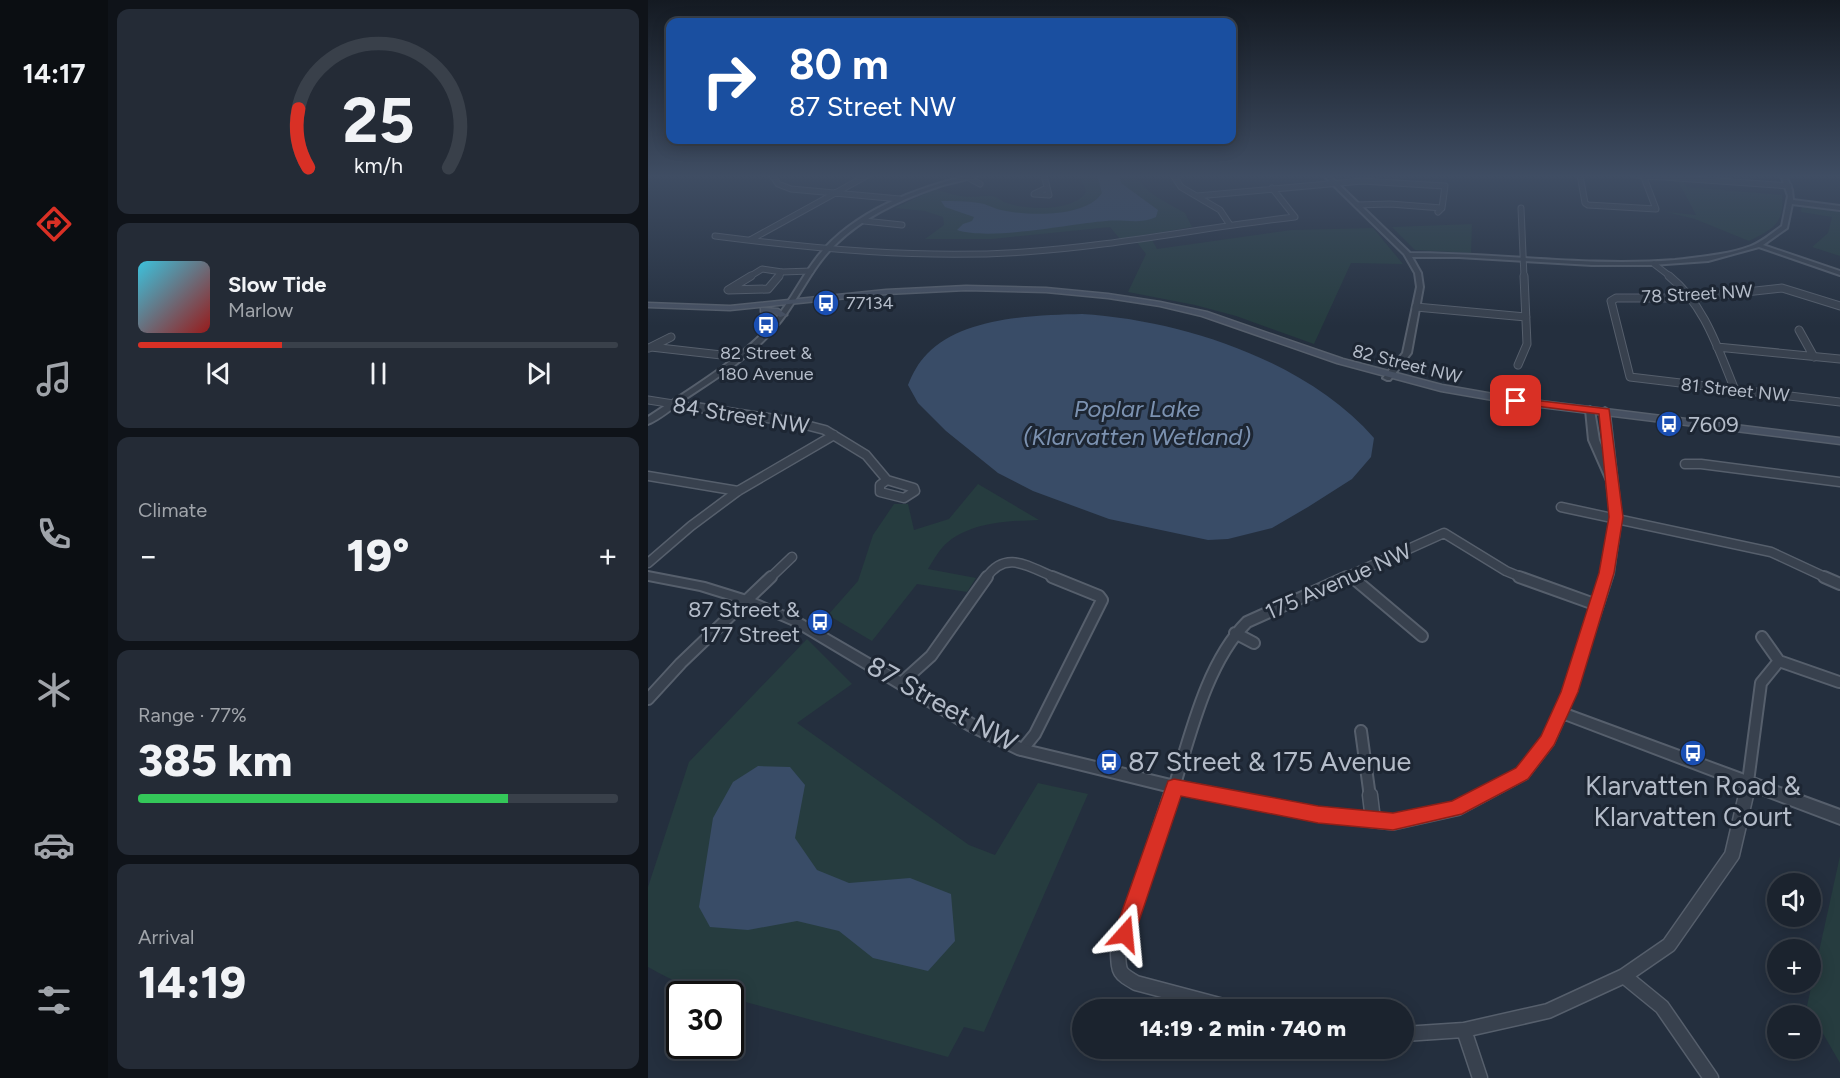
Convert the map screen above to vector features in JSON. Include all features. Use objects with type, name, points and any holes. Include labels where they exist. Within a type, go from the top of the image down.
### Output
[{"type":"main road","name":"82 Street NW","points":[[648,305],[700,308],[744,306],[941,289],[1046,290],[1137,300],[1204,314],[1388,376],[1466,396],[1701,427],[1711,426],[1840,441]]},
{"type":"main road","name":"82 Street NW","points":[[676,307],[744,306]]},
{"type":"main road","points":[[700,308],[770,310],[783,315]]},
{"type":"street","points":[[750,240],[777,225]]},
{"type":"street","points":[[648,421],[739,357],[767,332],[783,315],[827,250],[860,225]]},
{"type":"street","points":[[715,236],[827,250],[917,255],[1023,252],[1228,225]]},
{"type":"street","points":[[1378,225],[1409,255],[1420,280],[1407,353],[1388,376]]},
{"type":"street","points":[[1518,365],[1527,344],[1522,225]]},
{"type":"street","points":[[1409,255],[1457,254],[1593,265],[1654,264],[1719,256],[1758,246],[1787,225]]},
{"type":"street","points":[[1758,246],[1840,273]]},
{"type":"street","points":[[1654,264],[1691,298],[1707,324],[1735,390]]},
{"type":"street","points":[[782,272],[768,289],[728,290],[762,269],[782,272],[811,271]]},
{"type":"street","name":"78 Street NW","points":[[1630,377],[1612,299],[1691,298],[1782,288],[1840,306]]},
{"type":"street","points":[[1416,307],[1526,317]]},
{"type":"street","points":[[1799,330],[1814,357]]},
{"type":"street","points":[[649,348],[671,337]]},
{"type":"street","points":[[1717,347],[1840,359]]},
{"type":"street","points":[[649,348],[739,357]]},
{"type":"street","name":"81 Street NW","points":[[1630,377],[1840,402]]},
{"type":"street","name":"84 Street NW","points":[[648,400],[803,423],[834,435],[866,455],[887,480]]},
{"type":"street","points":[[1590,412],[1594,440],[1614,490]]},
{"type":"street","points":[[1605,414],[1614,490]]},
{"type":"street","points":[[648,563],[691,525],[738,491],[834,435]]},
{"type":"street","points":[[1685,464],[1701,464],[1840,482]]},
{"type":"street","points":[[648,476],[738,491]]},
{"type":"street","name":"87 Street NW","points":[[648,576],[701,586],[746,600],[795,621],[973,726],[1022,750],[1174,787],[1318,814],[1393,822],[1455,808],[1522,774],[1548,740],[1569,692],[1607,573],[1616,517],[1614,490]]},
{"type":"street","points":[[1561,507],[1771,552],[1840,584]]},
{"type":"street","name":"175 Avenue NW","points":[[1196,999],[1136,983],[1122,975],[1119,970],[1118,954],[1211,677],[1226,644],[1246,622],[1444,533],[1506,571],[1548,589],[1597,605]]},
{"type":"street","points":[[648,699],[792,557]]},
{"type":"street","points":[[901,683],[931,656],[993,568],[1002,562],[1019,563],[1099,596],[1102,600],[1095,618],[1035,734],[1022,750]]},
{"type":"street","points":[[1351,576],[1422,636]]},
{"type":"street","name":"175 Avenue NW","points":[[1235,633],[1254,643]]},
{"type":"street","points":[[1762,637],[1779,661],[1839,682]]},
{"type":"street","points":[[1414,1033],[1464,1030],[1548,1011],[1624,976],[1669,945],[1732,855],[1749,782],[1761,683],[1779,661]]},
{"type":"street","points":[[1560,712],[1840,817]]},
{"type":"street","points":[[1361,731],[1373,820]]},
{"type":"street","points":[[1624,976],[1662,1007],[1711,1078]]},
{"type":"street","points":[[1464,1030],[1480,1078]]},
{"type":"green space","points":[[944,225],[1192,227],[1120,239],[1110,227],[992,239],[925,239]]},
{"type":"green space","points":[[1472,225],[1471,253],[1415,250],[1392,227]]},
{"type":"green space","points":[[1710,225],[1774,225],[1749,241]]},
{"type":"green space","points":[[1830,225],[1840,225],[1840,256],[1812,247],[1828,233]]},
{"type":"green space","points":[[1373,228],[1403,264],[1351,263],[1314,344],[1236,316],[1195,305],[1128,292],[1146,254],[1136,241],[1151,238],[1157,249],[1291,230]]},
{"type":"green space","points":[[978,484],[1039,520],[1003,522],[968,530],[945,545],[928,569],[976,578],[967,592],[917,584],[872,641],[828,615],[858,581],[873,535],[894,504],[908,504],[914,530],[949,519]]},
{"type":"green space","points":[[807,639],[852,684],[797,723],[969,845],[995,855],[1038,783],[1088,794],[984,1032],[964,1027],[948,1057],[744,1002],[744,981],[675,981],[648,967],[648,887],[689,762]]},
{"type":"green space","points":[[1840,856],[1840,1063],[1821,1030],[1821,1005],[1807,1005],[1810,993],[1821,993],[1821,942]]},
{"type":"water","points":[[962,225],[1073,225],[989,234],[957,230]]},
{"type":"water","name":"Poplar Lake (Klarvatten Wetland)","points":[[1082,314],[1160,325],[1201,336],[1240,349],[1279,367],[1314,387],[1346,411],[1374,438],[1371,457],[1352,479],[1272,528],[1228,539],[1208,540],[1109,519],[1033,491],[998,473],[946,431],[918,403],[908,385],[916,368],[927,354],[959,332],[1000,320],[1043,315]]},
{"type":"water","points":[[758,766],[790,767],[805,785],[795,838],[817,870],[849,883],[910,878],[951,894],[955,941],[928,971],[873,958],[839,931],[797,921],[748,930],[710,927],[699,907],[713,818],[733,782]]},
{"type":"place","name":"77134","points":[[826,303]]},
{"type":"place","name":"82 Street & 180 Avenue","points":[[766,325]]},
{"type":"place","name":"7609","points":[[1669,424]]},
{"type":"place","name":"87 Street & 177 Street","points":[[820,622]]},
{"type":"place","name":"Klarvatten Road & Klarvatten Court","points":[[1693,753]]},
{"type":"place","name":"87 Street & 175 Avenue","points":[[1109,762]]},
{"type":"route","points":[[1125,934],[1174,787],[1318,814],[1393,822],[1455,808],[1522,774],[1548,740],[1569,692],[1607,573],[1616,517],[1611,453],[1605,411],[1516,401]]}]
